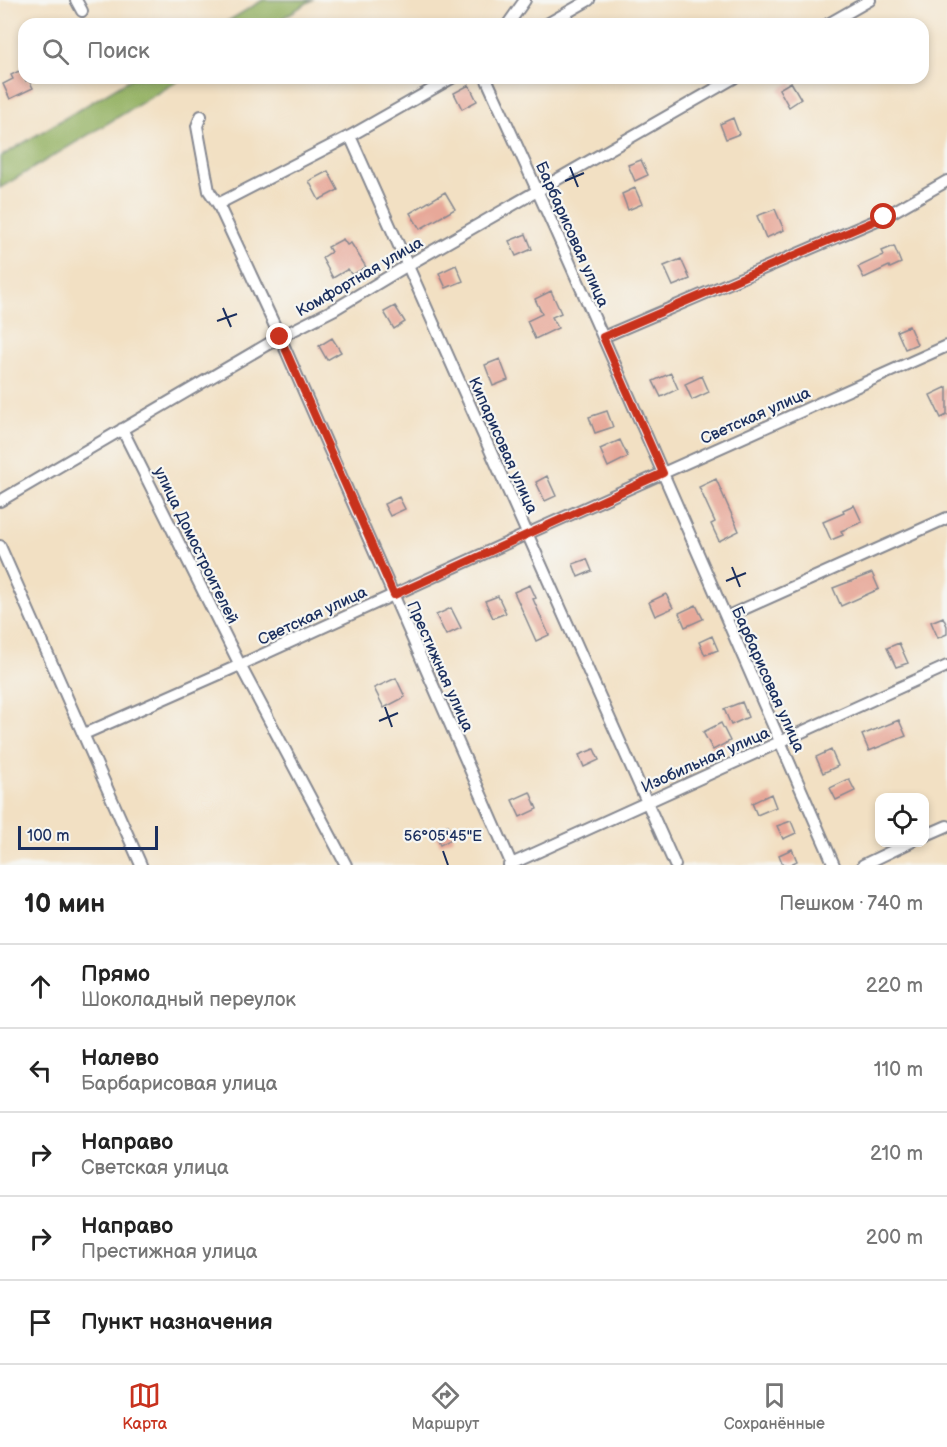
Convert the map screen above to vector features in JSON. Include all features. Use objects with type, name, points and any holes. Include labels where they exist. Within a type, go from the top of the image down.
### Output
[{"type":"street","points":[[76,0],[82,11]]},
{"type":"street","points":[[512,18],[525,0]]},
{"type":"street","points":[[558,18],[589,0]]},
{"type":"street","points":[[838,18],[870,0]]},
{"type":"street","points":[[218,204],[350,136],[441,84]]},
{"type":"street","name":"Барбарисовая улица","points":[[489,84],[603,337],[834,865]]},
{"type":"street","name":"Комфортная улица","points":[[0,501],[280,337],[336,309],[724,84]]},
{"type":"street","name":"Престижная улица","points":[[201,116],[197,126],[209,191],[218,204],[280,337],[511,865]]},
{"type":"street","name":"Кипарисовая улица","points":[[350,136],[675,865]]},
{"type":"street","points":[[603,337],[884,217],[947,181]]},
{"type":"street","name":"Светская улица","points":[[84,734],[947,346]]},
{"type":"street","name":"улица Домостроителей","points":[[122,429],[240,665],[346,865]]},
{"type":"street","points":[[726,617],[947,518]]},
{"type":"street","points":[[0,546],[141,865]]},
{"type":"street","name":"Изобильная улица","points":[[511,865],[947,666]]},
{"type":"street","points":[[929,834],[947,826]]},
{"type":"street","points":[[863,865],[902,847]]},
{"type":"green space","points":[[263,0],[312,0],[283,18],[233,18]]},
{"type":"green space","points":[[122,84],[173,84],[0,188],[0,157]]},
{"type":"building","points":[[18,72],[18,84],[31,84],[33,88],[10,99],[3,84],[13,79],[11,75]]},
{"type":"building","points":[[792,84],[801,99],[789,107],[779,89]]},
{"type":"building","points":[[469,85],[477,101],[462,109],[454,93]]},
{"type":"building","points":[[733,118],[739,134],[726,139],[720,124]]},
{"type":"building","points":[[641,160],[648,175],[635,181],[628,165]]},
{"type":"building","points":[[328,171],[338,190],[319,200],[309,181]]},
{"type":"building","points":[[635,188],[642,204],[628,210],[622,194]]},
{"type":"building","points":[[445,192],[455,209],[420,229],[410,213]]},
{"type":"building","points":[[775,209],[784,230],[766,238],[757,216]]},
{"type":"building","points":[[526,234],[532,249],[516,256],[509,241]]},
{"type":"building","points":[[343,239],[347,245],[351,243],[366,267],[352,275],[348,269],[333,278],[322,258],[331,252],[328,247]]},
{"type":"building","points":[[894,246],[901,263],[864,278],[858,267],[884,255],[882,251]]},
{"type":"building","points":[[681,259],[690,279],[673,286],[664,266]]},
{"type":"building","points":[[456,265],[463,281],[446,288],[439,273]]},
{"type":"building","points":[[551,291],[561,313],[552,317],[558,328],[535,339],[527,321],[542,314],[535,299]]},
{"type":"building","points":[[395,306],[405,322],[394,329],[384,312]]},
{"type":"building","points":[[909,326],[917,344],[905,349],[897,331]]},
{"type":"building","points":[[332,338],[341,352],[327,360],[319,346]]},
{"type":"building","points":[[500,359],[508,380],[493,386],[485,365]]},
{"type":"building","points":[[671,373],[678,389],[661,397],[653,381]]},
{"type":"building","points":[[702,376],[709,392],[692,400],[685,384]]},
{"type":"building","points":[[947,387],[947,415],[941,418],[930,395]]},
{"type":"building","points":[[607,411],[613,427],[595,433],[589,417]]},
{"type":"building","points":[[620,440],[628,457],[608,467],[600,449]]},
{"type":"building","points":[[547,476],[556,496],[545,501],[536,482]]},
{"type":"building","points":[[716,479],[739,531],[719,541],[711,524],[715,522],[699,487]]},
{"type":"building","points":[[399,497],[405,509],[390,516],[384,504]]},
{"type":"building","points":[[854,505],[862,522],[841,531],[843,535],[831,540],[823,522],[844,513],[843,510]]},
{"type":"building","points":[[587,559],[592,571],[578,577],[573,564]]},
{"type":"building","points":[[872,573],[879,589],[841,606],[833,588]]},
{"type":"building","points":[[530,585],[536,598],[533,599],[549,635],[536,641],[514,592]]},
{"type":"building","points":[[666,594],[673,608],[655,616],[649,602]]},
{"type":"building","points":[[498,596],[506,613],[493,618],[485,601]]},
{"type":"building","points":[[696,605],[703,619],[685,627],[679,613]]},
{"type":"building","points":[[451,608],[461,628],[446,635],[436,615]]},
{"type":"building","points":[[943,617],[947,626],[947,634],[938,638],[931,622]]},
{"type":"building","points":[[712,636],[718,650],[705,655],[699,642]]},
{"type":"building","points":[[899,643],[908,663],[896,667],[887,648]]},
{"type":"building","points":[[396,678],[405,697],[384,708],[374,688]]},
{"type":"building","points":[[742,702],[748,717],[731,725],[724,709]]},
{"type":"building","points":[[899,720],[906,736],[869,751],[862,735]]},
{"type":"building","points":[[721,723],[730,741],[713,750],[703,732]]},
{"type":"building","points":[[594,749],[599,760],[584,767],[579,755]]},
{"type":"building","points":[[831,750],[838,766],[823,773],[816,757]]},
{"type":"building","points":[[849,779],[855,791],[836,800],[830,788]]},
{"type":"building","points":[[530,792],[537,809],[520,817],[512,800]]},
{"type":"building","points":[[771,794],[776,807],[757,815],[752,803]]},
{"type":"building","points":[[791,821],[796,833],[783,839],[777,826]]},
{"type":"building","points":[[448,825],[454,838],[440,845],[434,831]]},
{"type":"building","points":[[792,849],[797,861],[783,865],[779,855]]},
{"type":"route","points":[[280,337],[394,595],[663,473],[603,337],[884,217]]}]
